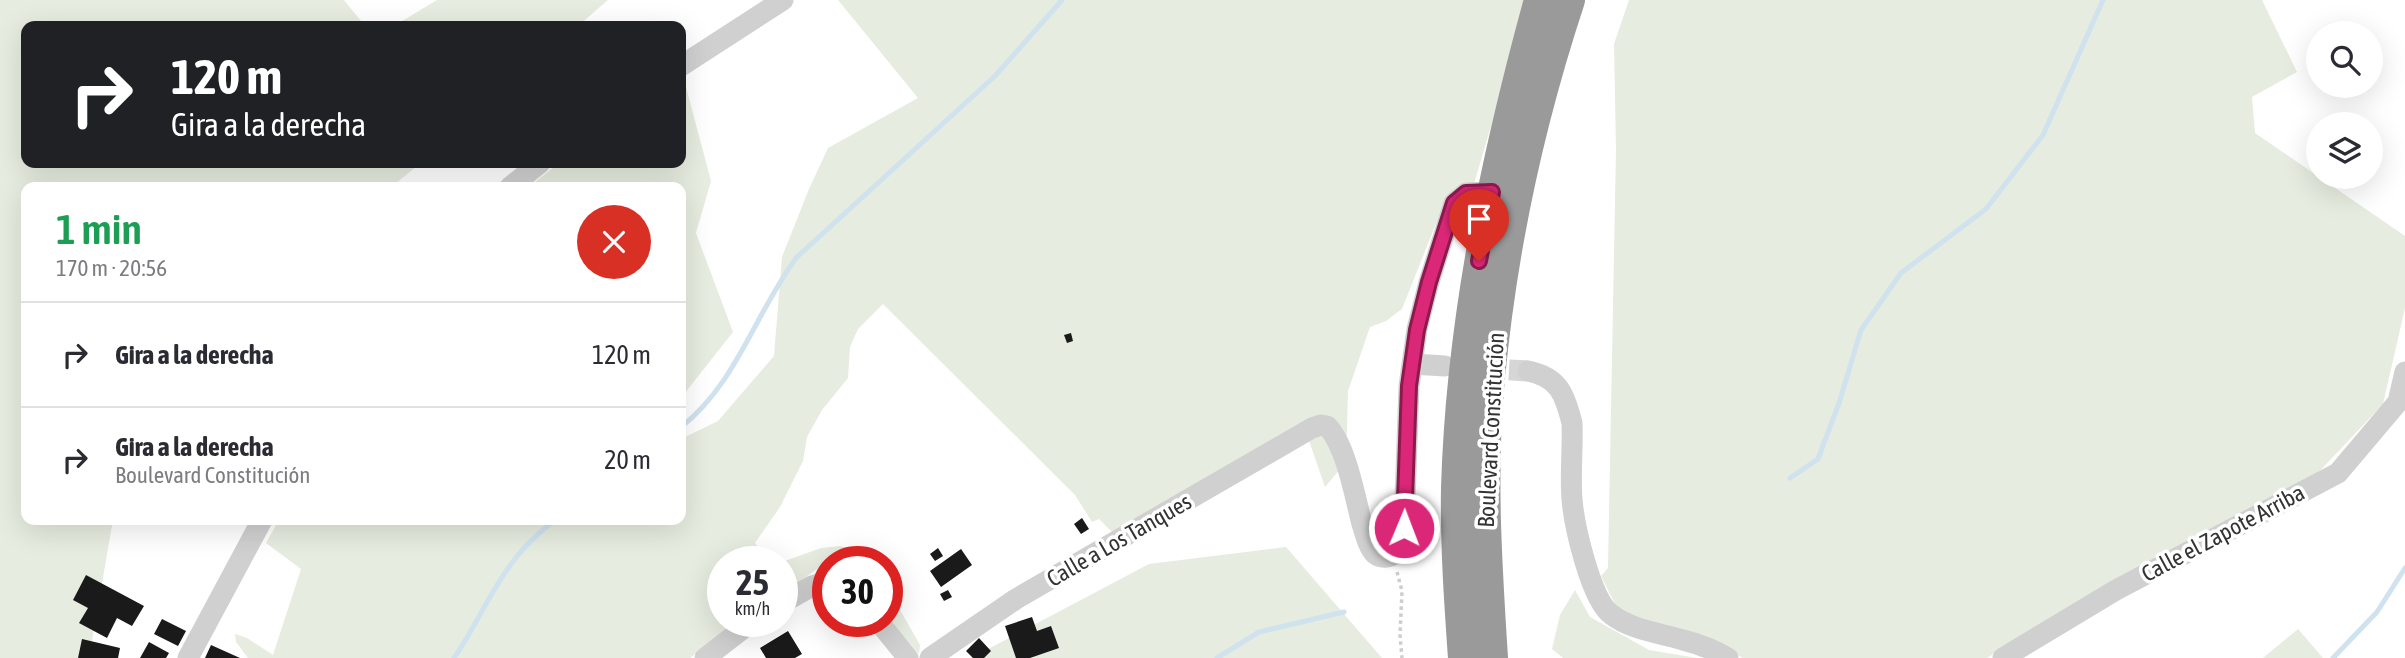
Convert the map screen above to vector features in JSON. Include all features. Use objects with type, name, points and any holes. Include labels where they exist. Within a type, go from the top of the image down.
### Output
[{"type":"highway","name":"Boulevard Constitución","points":[[1464,658],[1457,504],[1460,430],[1472,306],[1503,141],[1541,0]]},
{"type":"highway","name":"Boulevard Constitución","points":[[1492,658],[1486,571],[1485,475],[1489,378],[1504,269],[1521,177],[1555,43],[1569,0]]},
{"type":"street","points":[[686,63],[783,0]]},
{"type":"street","points":[[516,182],[534,168]]},
{"type":"street","points":[[1391,557],[1399,551],[1403,541],[1406,416],[1412,365],[1429,282],[1454,203],[1466,193],[1492,192]]},
{"type":"street","points":[[1412,365],[1445,366]]},
{"type":"street","points":[[1528,371],[1542,374],[1558,386],[1569,410],[1572,424],[1573,509],[1591,581],[1604,608],[1634,626],[1699,645],[1728,658]]},
{"type":"street","name":"Calle el Zapote Arriba","points":[[2003,658],[2116,590],[2338,473],[2398,402],[2405,372]]},
{"type":"street","name":"Calle a Los Tanques","points":[[930,658],[1016,599],[1321,425],[1327,426],[1339,442],[1366,535],[1374,553],[1391,557]]},
{"type":"street","points":[[188,658],[259,525]]},
{"type":"street","points":[[705,658],[732,637]]},
{"type":"street","points":[[891,637],[908,658]]},
{"type":"path","points":[[1391,557],[1402,591],[1402,658]]},
{"type":"shaded area","points":[[0,0],[344,0],[361,21],[21,21],[21,168],[415,168],[397,182],[21,182],[21,525],[112,525],[89,658],[0,658]]},
{"type":"shaded area","points":[[437,0],[608,0],[584,21],[402,21]]},
{"type":"shaded area","points":[[838,0],[1528,0],[1469,201],[1441,211],[1402,309],[1386,321],[1370,327],[1348,391],[1346,462],[1325,487],[1304,426],[1114,534],[1099,519],[1092,522],[1075,495],[883,304],[858,329],[850,347],[848,378],[822,410],[807,437],[803,461],[780,507],[755,543],[757,546],[707,546],[707,637],[719,637],[690,658],[248,658],[236,642],[235,634],[247,638],[273,655],[301,569],[266,543],[276,525],[686,525],[686,437],[718,421],[774,356],[782,257],[828,148],[918,98]]},
{"type":"shaded area","points":[[1629,0],[2262,0],[2297,72],[2252,97],[2255,133],[2306,168],[2306,189],[2337,189],[2405,236],[2405,308],[2383,404],[2316,475],[1987,658],[1743,658],[1711,641],[1620,614],[1601,576],[1608,568],[1616,150],[1614,44]]},
{"type":"shaded area","points":[[686,87],[711,181],[696,233],[733,332],[686,392],[686,182],[535,182],[553,168],[686,168]]},
{"type":"shaded area","points":[[1286,547],[1382,658],[971,658],[1149,564]]},
{"type":"shaded area","points":[[812,551],[812,572],[798,582],[798,556]]},
{"type":"shaded area","points":[[1575,590],[1590,617],[1649,650],[1697,658],[1563,658],[1552,649],[1560,615]]},
{"type":"shaded area","points":[[903,615],[920,645],[919,654],[903,636]]},
{"type":"shaded area","points":[[2298,629],[2323,658],[2263,658]]},
{"type":"building","points":[[1071,333],[1073,341],[1067,343],[1064,335]]},
{"type":"building","points":[[1082,518],[1089,529],[1081,534],[1074,524]]},
{"type":"building","points":[[938,548],[943,556],[935,561],[930,554]]},
{"type":"building","points":[[961,549],[972,565],[941,587],[930,571]]},
{"type":"building","points":[[86,575],[144,606],[132,626],[117,618],[107,638],[79,623],[88,608],[73,600]]},
{"type":"building","points":[[948,590],[952,597],[944,601],[940,594]]},
{"type":"building","points":[[1032,617],[1037,631],[1051,626],[1059,648],[1030,658],[1016,658],[1005,626]]},
{"type":"building","points":[[162,619],[186,631],[178,646],[154,634]]},
{"type":"building","points":[[778,637],[792,637],[802,654],[795,658],[766,658],[760,648]]},
{"type":"building","points":[[979,638],[991,651],[984,658],[973,658],[966,651]]},
{"type":"building","points":[[82,639],[120,648],[118,658],[78,658]]},
{"type":"building","points":[[149,642],[169,653],[166,658],[140,658]]},
{"type":"building","points":[[211,645],[240,658],[205,658]]},
{"type":"waterway","points":[[686,422],[717,390],[797,257],[995,76],[1062,0]]},
{"type":"waterway","points":[[1790,478],[1818,459],[1839,403],[1861,330],[1901,273],[1986,209],[2043,135],[2103,0]]},
{"type":"waterway","points":[[454,658],[514,560],[548,525]]},
{"type":"waterway","points":[[2333,658],[2377,612],[2405,568]]},
{"type":"waterway","points":[[1217,658],[1259,632],[1344,612]]},
{"type":"tunnel","points":[[1478,368],[1528,371]]},
{"type":"route","points":[[1404,528],[1409,386],[1417,330],[1429,282],[1454,203],[1466,193],[1492,192],[1479,261]]}]
